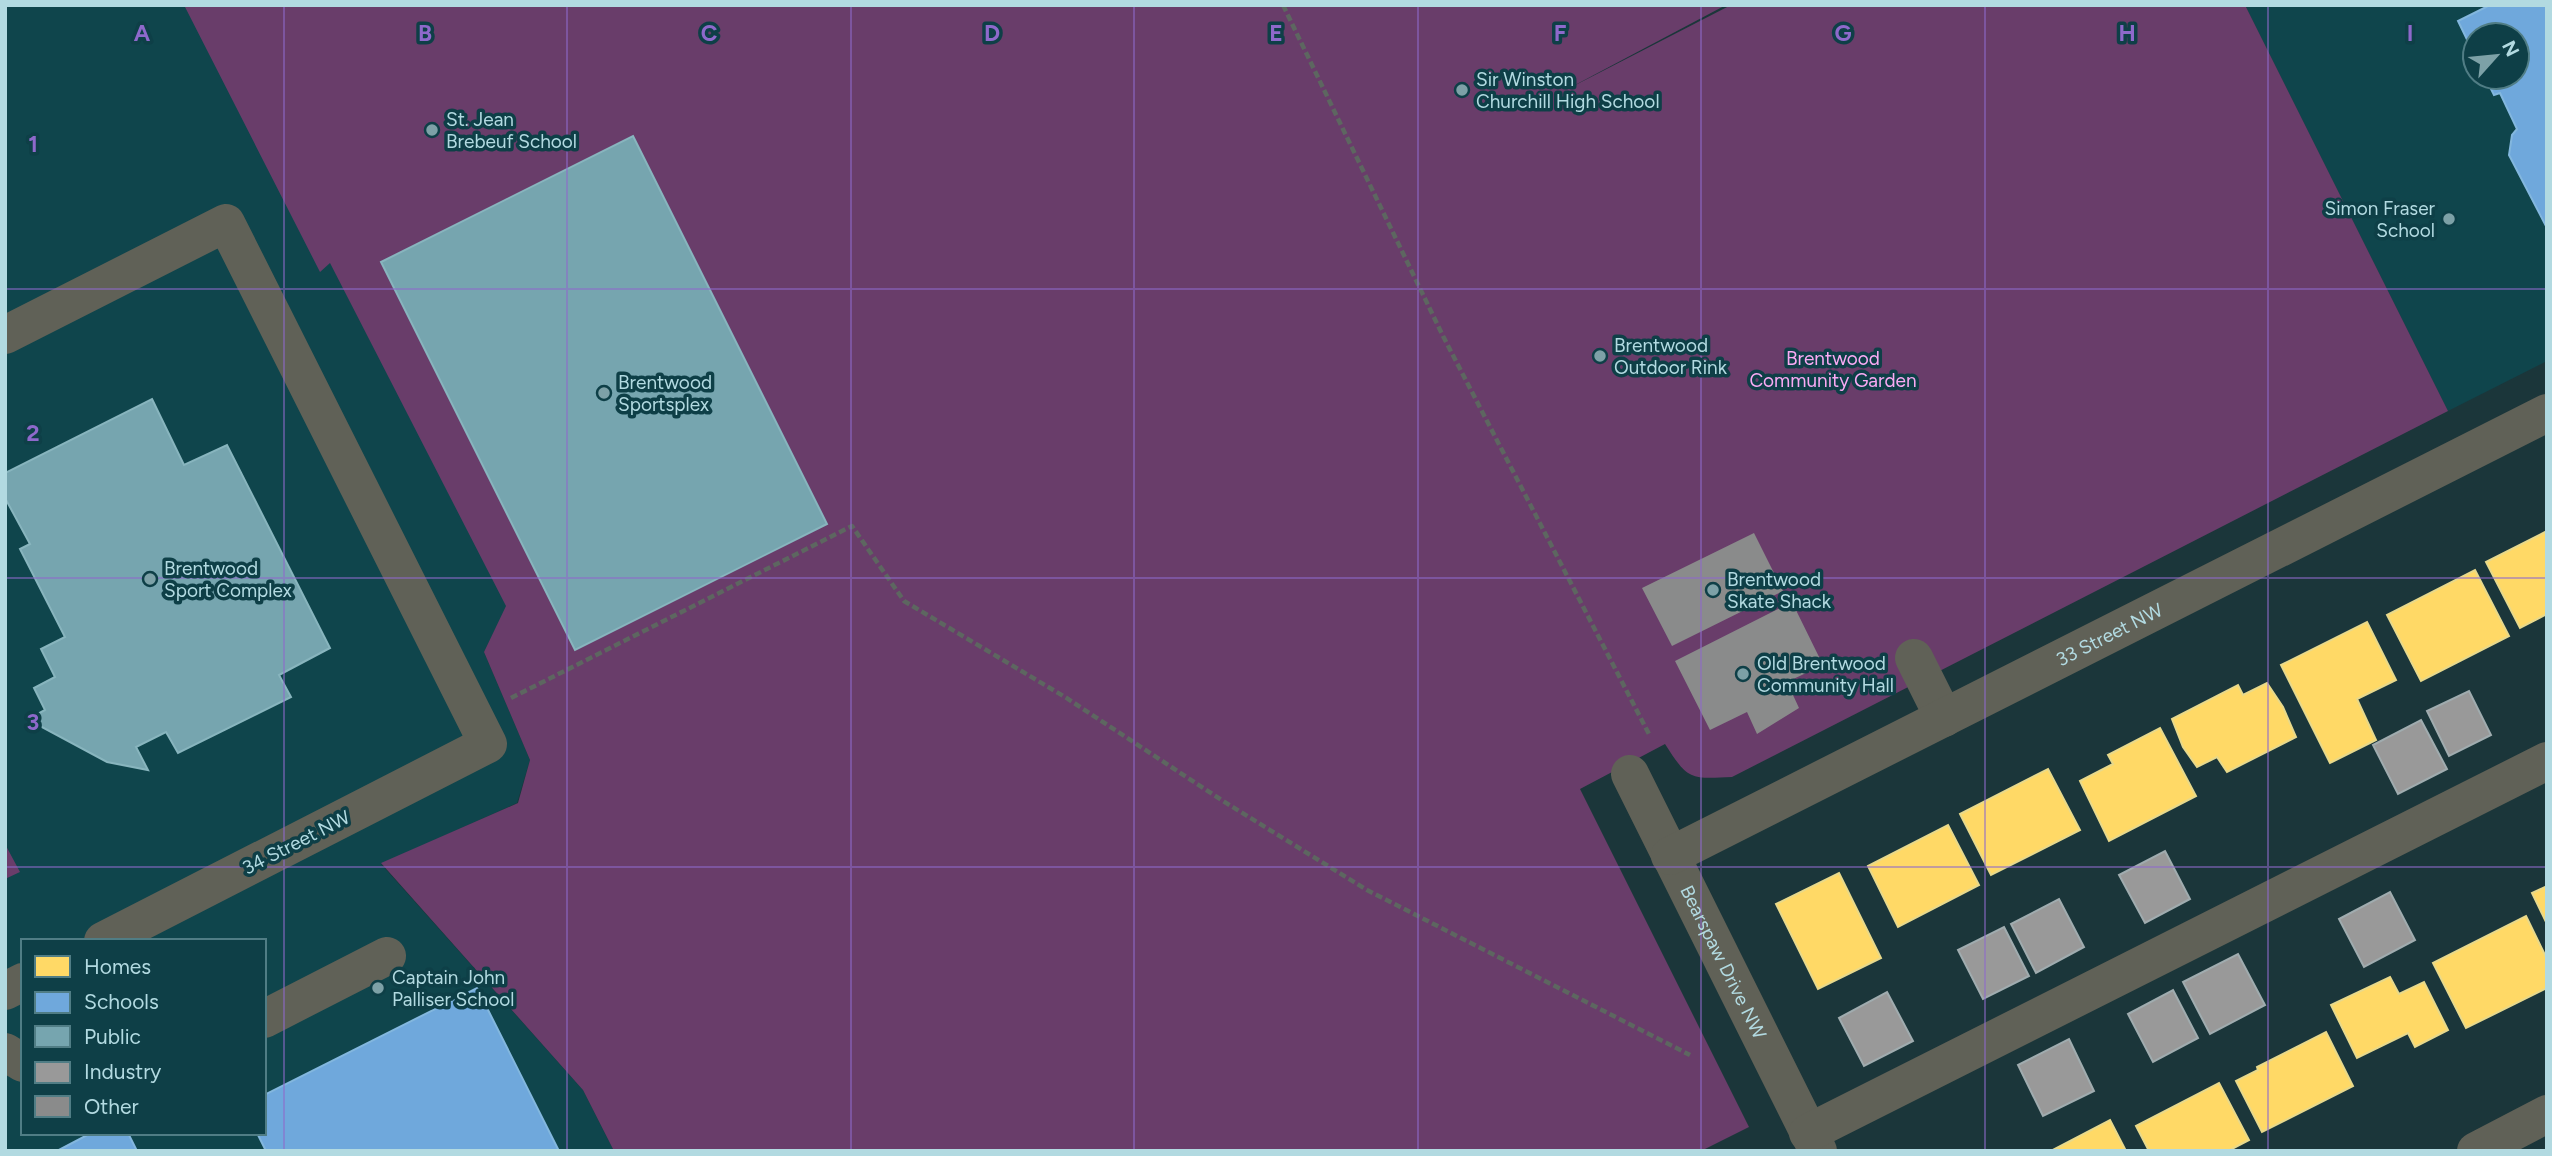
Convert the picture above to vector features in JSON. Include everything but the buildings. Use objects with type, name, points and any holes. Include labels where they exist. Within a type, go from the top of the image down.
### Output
[{"type":"street","points":[[5,335],[226,223],[481,730]]},
{"type":"street","name":"33 Street NW","points":[[1670,856],[2547,413]]},
{"type":"street","points":[[1913,658],[1944,718]]},
{"type":"street","name":"34 Street NW","points":[[107,939],[481,730]]},
{"type":"street","points":[[1813,1142],[2547,761]]},
{"type":"street","name":"Bearspaw Drive NW","points":[[1630,774],[1813,1142]]},
{"type":"street","points":[[266,1018],[387,956]]},
{"type":"street","points":[[5,990],[21,983]]},
{"type":"street","points":[[5,1052],[21,1062]]},
{"type":"street","points":[[2476,1151],[2547,1114]]},
{"type":"path","points":[[1283,5],[1443,336],[1622,687],[1664,761],[1630,774]]},
{"type":"path","points":[[481,730],[852,526],[904,601],[1065,697],[1223,801],[1367,890],[1690,1055]]},
{"type":"shaded area","points":[[5,5],[825,5],[330,262],[507,606],[484,652],[530,760],[517,803],[381,864],[583,1090],[614,1151],[5,1151]]},
{"type":"shaded area","name":"Simon Fraser School","points":[[2245,5],[2547,5],[2547,361],[2448,411]]},
{"type":"green space","name":"Brentwood Community Garden","points":[[184,5],[1726,5],[1558,94],[1731,5],[2245,5],[2448,411],[1732,777],[1707,778],[1691,775],[1679,765],[1665,744],[1580,789],[1749,1127],[1701,1151],[614,1151],[583,1090],[381,863],[518,803],[530,760],[484,652],[506,606],[330,263],[320,272]]},
{"type":"green space","points":[[5,844],[20,872],[5,879]]},
{"type":"place","name":"Sir Winston Churchill High School","points":[[1462,90]]},
{"type":"place","name":"St. Jean Brebeuf School","points":[[432,130]]},
{"type":"place","name":"Simon Fraser School","points":[[2449,219]]},
{"type":"place","name":"Brentwood Outdoor Rink","points":[[1600,356]]},
{"type":"place","name":"Brentwood Sportsplex","points":[[604,393]]},
{"type":"place","name":"Brentwood Sport Complex","points":[[150,579]]},
{"type":"place","name":"Brentwood Skate Shack","points":[[1713,590]]},
{"type":"place","name":"Old Brentwood Community Hall","points":[[1743,674]]},
{"type":"place","name":"Captain John Palliser School","points":[[378,988]]}]
